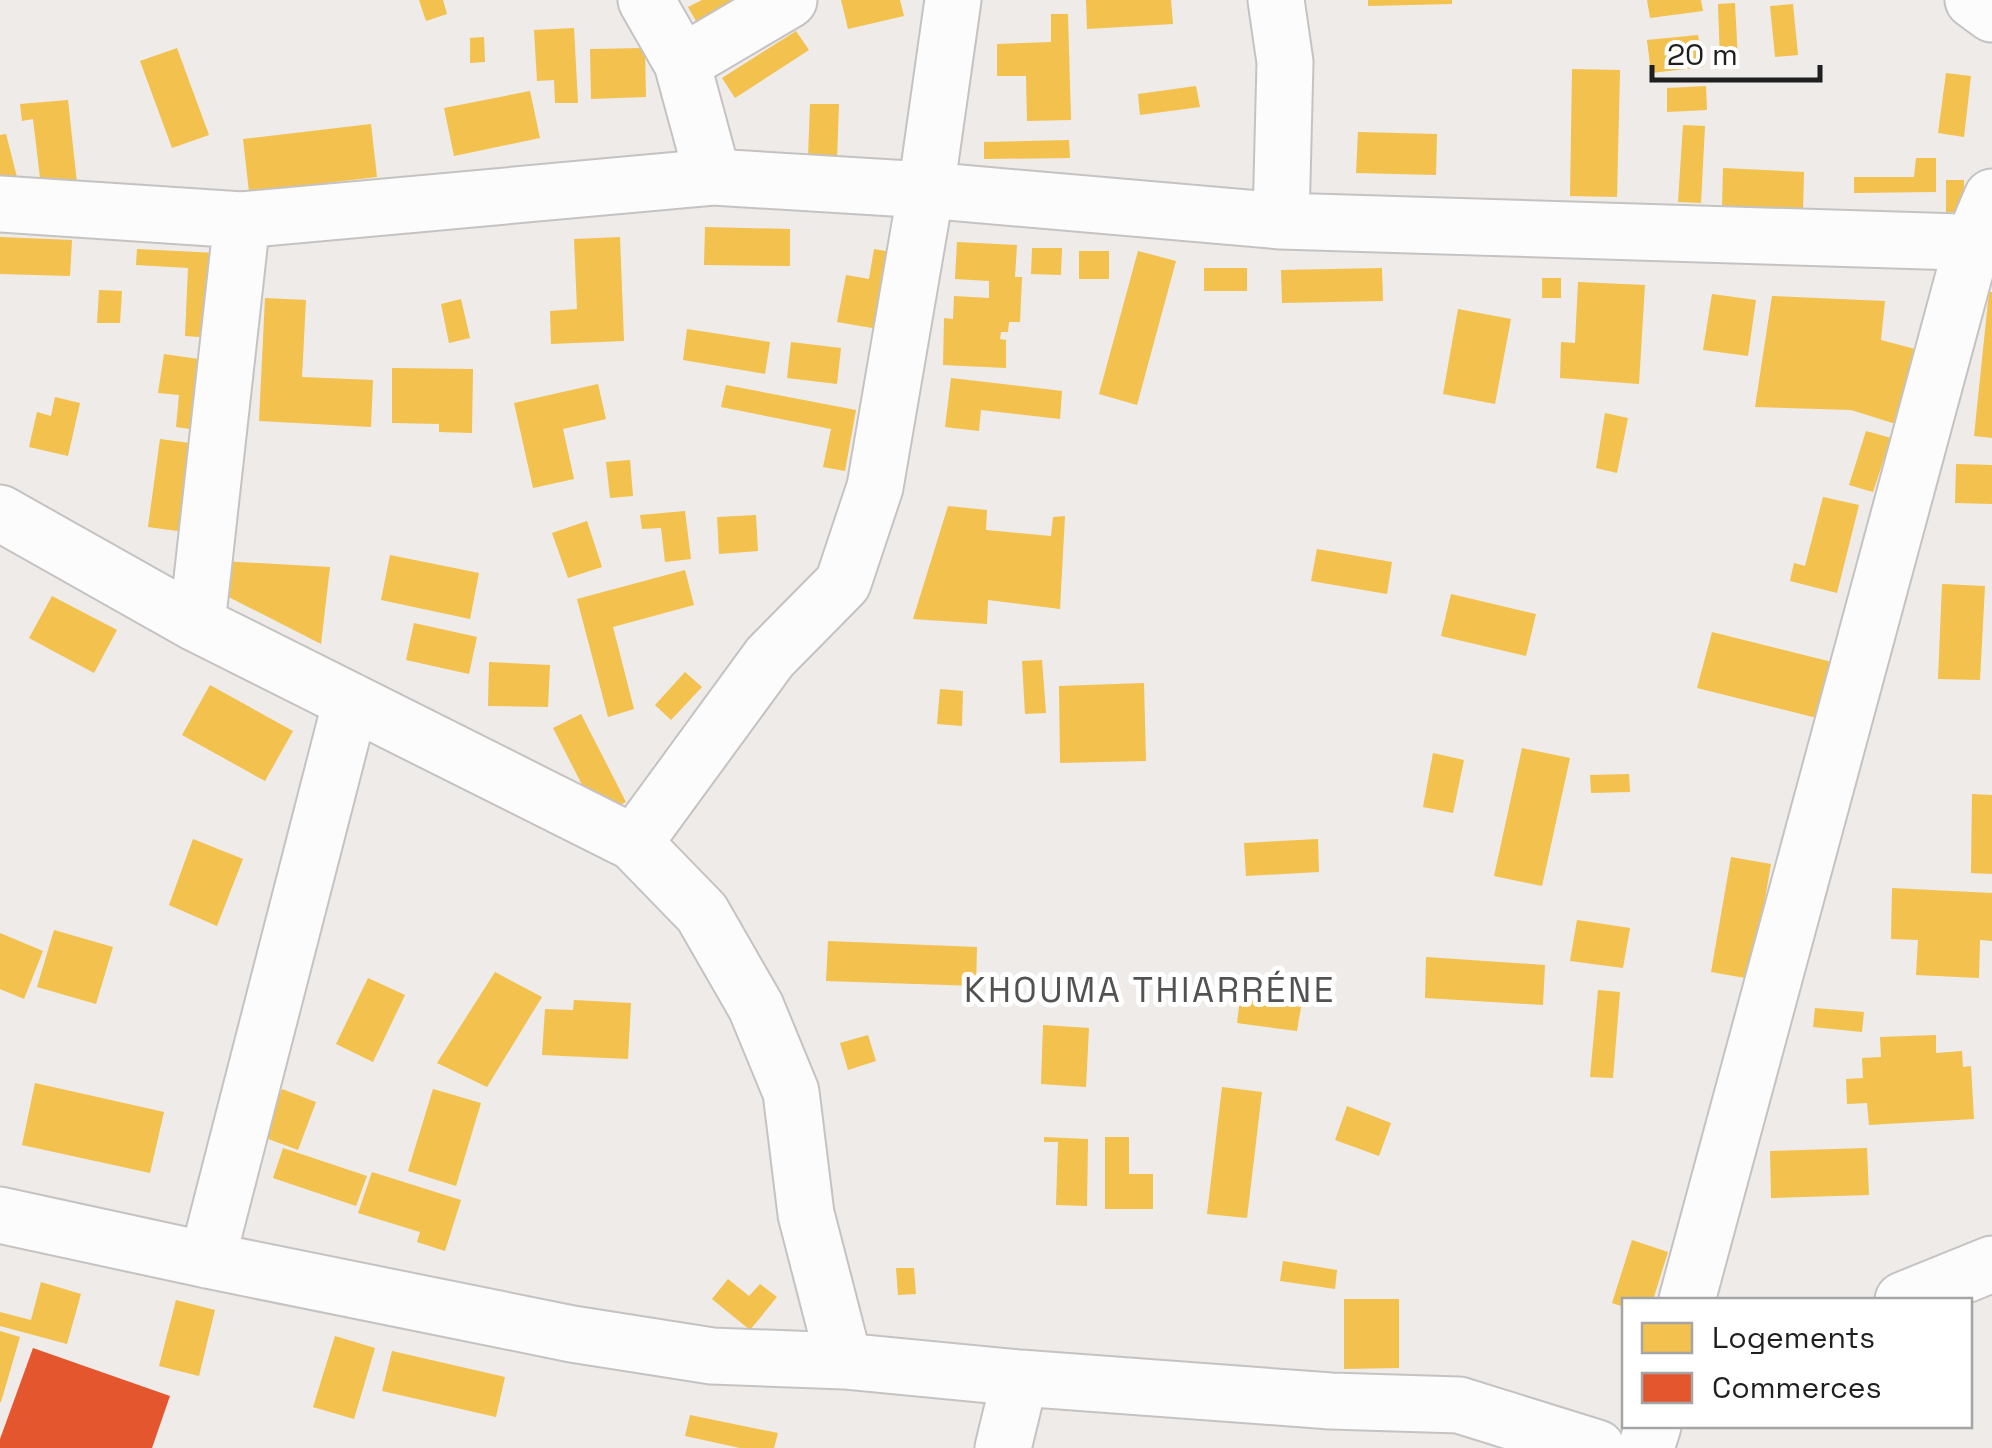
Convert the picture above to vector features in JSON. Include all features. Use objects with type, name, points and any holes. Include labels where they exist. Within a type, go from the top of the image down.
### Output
[{"type":"street","points":[[646,0],[682,64],[713,177]]},
{"type":"street","points":[[682,64],[789,0]]},
{"type":"street","points":[[634,842],[770,657],[843,584],[875,486],[954,0]]},
{"type":"street","points":[[1276,0],[1285,62],[1281,221]]},
{"type":"street","points":[[1973,0],[1992,14]]},
{"type":"street","points":[[0,204],[242,220],[713,177],[926,190],[1281,221],[1986,228],[1689,1298]]},
{"type":"street","points":[[197,624],[242,220]]},
{"type":"street","points":[[0,514],[197,624],[634,842],[702,914],[756,1006],[791,1092],[806,1214],[844,1361]]},
{"type":"street","points":[[207,1260],[351,701]]},
{"type":"street","points":[[0,1215],[554,1330],[712,1356],[844,1361],[1331,1401],[1459,1404],[1597,1448]]},
{"type":"street","points":[[1909,1298],[1992,1264]]},
{"type":"street","points":[[1003,1448],[1020,1378]]},
{"type":"building: Logements","points":[[419,0],[443,0],[447,14],[426,21]]},
{"type":"building: Logements","points":[[702,0],[744,0],[701,30],[688,7]]},
{"type":"building: Logements","points":[[841,0],[900,0],[904,16],[848,29]]},
{"type":"building: Logements","points":[[1086,0],[1171,0],[1173,24],[1087,29]]},
{"type":"building: Logements","points":[[1368,0],[1452,0],[1452,4],[1368,6]]},
{"type":"building: Logements","points":[[1647,0],[1701,0],[1703,11],[1650,18]]},
{"type":"building: Logements","points":[[1735,3],[1738,60],[1720,61],[1718,4]]},
{"type":"building: Logements","points":[[1793,4],[1798,55],[1775,57],[1770,6]]},
{"type":"building: Logements","points":[[1051,14],[1068,14],[1071,120],[1027,121],[1026,76],[997,76],[997,44],[1051,42]]},
{"type":"building: Logements","points":[[574,28],[578,103],[555,103],[554,80],[537,81],[534,30]]},
{"type":"building: Logements","points":[[796,31],[809,50],[735,98],[722,78]]},
{"type":"building: Logements","points":[[1698,35],[1703,67],[1651,73],[1647,40]]},
{"type":"building: Logements","points":[[484,37],[485,62],[470,63],[470,38]]},
{"type":"building: Logements","points":[[177,48],[209,135],[172,148],[140,61]]},
{"type":"building: Logements","points":[[645,48],[646,97],[591,99],[590,49]]},
{"type":"building: Logements","points":[[1572,69],[1620,70],[1617,197],[1570,196]]},
{"type":"building: Logements","points":[[1946,73],[1971,76],[1964,137],[1938,133]]},
{"type":"building: Logements","points":[[1196,86],[1200,107],[1140,115],[1138,94]]},
{"type":"building: Logements","points":[[1706,86],[1707,110],[1667,112],[1667,88]]},
{"type":"building: Logements","points":[[530,91],[540,138],[454,156],[444,108]]},
{"type":"building: Logements","points":[[68,100],[77,183],[41,186],[33,119],[22,121],[20,104]]},
{"type":"building: Logements","points":[[810,104],[839,104],[837,159],[808,158]]},
{"type":"building: Logements","points":[[371,124],[377,177],[249,192],[243,139]]},
{"type":"building: Logements","points":[[1683,125],[1705,126],[1701,203],[1678,202]]},
{"type":"building: Logements","points":[[1358,132],[1437,134],[1436,175],[1356,173]]},
{"type":"building: Logements","points":[[6,134],[18,181],[0,179],[0,135]]},
{"type":"building: Logements","points":[[1069,140],[1070,158],[984,159],[984,142]]},
{"type":"building: Logements","points":[[1916,158],[1936,158],[1936,192],[1854,193],[1854,177],[1914,177]]},
{"type":"building: Logements","points":[[1723,168],[1804,172],[1803,211],[1722,207]]},
{"type":"building: Logements","points":[[1946,180],[1964,180],[1964,212],[1946,212]]},
{"type":"building: Logements","points":[[705,227],[790,229],[790,266],[704,265]]},
{"type":"building: Logements","points":[[0,237],[72,240],[70,276],[0,274]]},
{"type":"building: Logements","points":[[620,237],[624,341],[551,344],[550,311],[577,309],[574,239]]},
{"type":"building: Logements","points":[[957,242],[1017,245],[1015,277],[1022,277],[1020,322],[1009,322],[1008,332],[1001,332],[1000,339],[1006,340],[1006,368],[943,365],[944,318],[953,319],[954,296],[989,298],[989,281],[955,279]]},
{"type":"building: Logements","points":[[1032,248],[1062,248],[1061,275],[1031,274]]},
{"type":"building: Logements","points":[[137,249],[217,253],[212,338],[185,336],[188,268],[136,265]]},
{"type":"building: Logements","points":[[874,249],[892,252],[878,329],[837,322],[846,275],[869,279]]},
{"type":"building: Logements","points":[[1079,251],[1109,251],[1109,279],[1079,279]]},
{"type":"building: Logements","points":[[1138,251],[1176,261],[1137,405],[1099,394]]},
{"type":"building: Logements","points":[[1204,268],[1247,268],[1247,291],[1204,291]]},
{"type":"building: Logements","points":[[1382,268],[1383,301],[1282,303],[1281,270]]},
{"type":"building: Logements","points":[[1542,278],[1561,278],[1561,298],[1542,298]]},
{"type":"building: Logements","points":[[1578,282],[1645,285],[1639,384],[1560,378],[1561,342],[1575,343]]},
{"type":"building: Logements","points":[[99,290],[122,291],[120,323],[97,323]]},
{"type":"building: Logements","points":[[1992,292],[1992,438],[1974,436]]},
{"type":"building: Logements","points":[[1712,294],[1756,300],[1748,356],[1703,350]]},
{"type":"building: Logements","points":[[1772,296],[1885,301],[1881,340],[1919,350],[1899,425],[1851,410],[1755,407]]},
{"type":"building: Logements","points":[[265,298],[306,300],[302,377],[373,380],[371,427],[259,421]]},
{"type":"building: Logements","points":[[461,299],[470,338],[449,343],[441,304]]},
{"type":"building: Logements","points":[[1458,309],[1511,319],[1495,404],[1443,394]]},
{"type":"building: Logements","points":[[687,329],[770,342],[765,374],[683,360]]},
{"type":"building: Logements","points":[[791,342],[841,348],[837,384],[787,378]]},
{"type":"building: Logements","points":[[164,354],[205,360],[197,430],[176,427],[179,395],[158,393]]},
{"type":"building: Logements","points":[[392,368],[473,369],[472,433],[439,432],[439,424],[392,423]]},
{"type":"building: Logements","points":[[951,378],[1062,391],[1060,419],[981,410],[979,431],[945,427]]},
{"type":"building: Logements","points":[[598,384],[606,419],[563,429],[574,479],[533,488],[514,403]]},
{"type":"building: Logements","points":[[726,385],[856,410],[845,471],[823,467],[831,429],[721,407]]},
{"type":"building: Logements","points":[[55,397],[80,403],[68,456],[29,447],[37,412],[51,416]]},
{"type":"building: Logements","points":[[1605,413],[1628,418],[1617,473],[1596,468]]},
{"type":"building: Logements","points":[[1866,431],[1891,438],[1873,492],[1849,485]]},
{"type":"building: Logements","points":[[160,439],[197,444],[185,532],[148,527]]},
{"type":"building: Logements","points":[[630,460],[633,496],[610,498],[606,462]]},
{"type":"building: Logements","points":[[1956,464],[1992,465],[1992,504],[1955,503]]},
{"type":"building: Logements","points":[[1823,497],[1859,505],[1837,593],[1790,581],[1794,563],[1805,566]]},
{"type":"building: Logements","points":[[948,506],[987,510],[986,530],[1051,536],[1053,517],[1065,516],[1060,609],[988,600],[987,624],[913,619]]},
{"type":"building: Logements","points":[[685,511],[691,559],[665,562],[661,528],[642,529],[640,515]]},
{"type":"building: Logements","points":[[756,515],[758,551],[719,554],[717,517]]},
{"type":"building: Logements","points":[[587,521],[602,567],[568,578],[552,533]]},
{"type":"building: Logements","points":[[1317,549],[1392,562],[1387,594],[1311,581]]},
{"type":"building: Logements","points":[[390,555],[479,573],[470,619],[381,600]]},
{"type":"building: Logements","points":[[220,561],[330,567],[321,644],[215,590]]},
{"type":"building: Logements","points":[[685,570],[694,605],[613,627],[634,709],[608,717],[577,599]]},
{"type":"building: Logements","points":[[1942,584],[1985,586],[1980,680],[1938,679]]},
{"type":"building: Logements","points":[[1451,594],[1536,614],[1526,656],[1441,636]]},
{"type":"building: Logements","points":[[52,596],[117,630],[94,673],[29,638]]},
{"type":"building: Logements","points":[[414,623],[477,637],[469,674],[406,660]]},
{"type":"building: Logements","points":[[1712,632],[1844,665],[1832,711],[1819,707],[1817,718],[1697,688]]},
{"type":"building: Logements","points":[[1042,660],[1046,713],[1025,714],[1022,661]]},
{"type":"building: Logements","points":[[489,662],[550,665],[548,707],[488,706]]},
{"type":"building: Logements","points":[[685,672],[702,687],[671,720],[655,705]]},
{"type":"building: Logements","points":[[1144,683],[1146,761],[1060,763],[1059,686]]},
{"type":"building: Logements","points":[[210,685],[293,731],[265,781],[182,735]]},
{"type":"building: Logements","points":[[940,689],[963,691],[962,726],[937,724]]},
{"type":"building: Logements","points":[[581,714],[626,802],[598,816],[553,728]]},
{"type":"building: Logements","points":[[1522,748],[1570,758],[1542,886],[1494,876]]},
{"type":"building: Logements","points":[[1433,753],[1464,760],[1453,813],[1423,807]]},
{"type":"building: Logements","points":[[1629,774],[1630,792],[1591,793],[1590,775]]},
{"type":"building: Logements","points":[[1972,794],[1992,795],[1992,874],[1971,873]]},
{"type":"building: Logements","points":[[193,839],[243,859],[217,926],[169,905]]},
{"type":"building: Logements","points":[[1318,839],[1319,872],[1246,876],[1244,843]]},
{"type":"building: Logements","points":[[1731,857],[1771,864],[1751,979],[1711,972]]},
{"type":"building: Logements","points":[[1892,888],[1992,893],[1992,941],[1980,940],[1979,978],[1916,975],[1918,940],[1891,939]]},
{"type":"building: Logements","points":[[1577,920],[1630,928],[1623,968],[1570,961]]},
{"type":"building: Logements","points":[[54,930],[113,947],[96,1004],[37,987]]},
{"type":"building: Logements","points":[[0,933],[43,951],[24,999],[0,989]]},
{"type":"building: Logements","points":[[828,941],[977,947],[976,986],[826,981]]},
{"type":"building: Logements","points":[[1426,957],[1545,965],[1543,1005],[1425,998]]},
{"type":"building: Logements","points":[[495,972],[542,997],[487,1087],[437,1063]]},
{"type":"building: Logements","points":[[368,978],[405,995],[373,1062],[336,1044]]},
{"type":"building: Logements","points":[[1598,990],[1620,992],[1613,1078],[1590,1077]]},
{"type":"building: Logements","points":[[1240,999],[1301,1007],[1297,1031],[1237,1023]]},
{"type":"building: Logements","points":[[574,1000],[631,1003],[628,1059],[542,1055],[545,1009],[573,1010]]},
{"type":"building: Logements","points":[[1815,1008],[1864,1012],[1862,1032],[1813,1027]]},
{"type":"building: Logements","points":[[1043,1025],[1089,1028],[1086,1087],[1041,1084]]},
{"type":"building: Logements","points":[[868,1035],[876,1061],[848,1070],[840,1043]]},
{"type":"building: Logements","points":[[1936,1035],[1936,1053],[1962,1051],[1963,1067],[1971,1066],[1974,1119],[1869,1125],[1867,1103],[1847,1104],[1846,1079],[1863,1078],[1862,1058],[1881,1057],[1880,1037]]},
{"type":"building: Logements","points":[[35,1083],[164,1112],[150,1173],[22,1145]]},
{"type":"building: Logements","points":[[1222,1087],[1262,1092],[1247,1218],[1207,1214]]},
{"type":"building: Logements","points":[[282,1089],[316,1102],[298,1150],[263,1137]]},
{"type":"building: Logements","points":[[433,1089],[481,1103],[456,1186],[408,1171]]},
{"type":"building: Logements","points":[[1347,1106],[1391,1123],[1379,1156],[1335,1140]]},
{"type":"building: Logements","points":[[1044,1137],[1088,1139],[1087,1206],[1056,1205],[1058,1142],[1044,1142]]},
{"type":"building: Logements","points":[[1105,1137],[1129,1137],[1129,1174],[1153,1174],[1153,1209],[1105,1209]]},
{"type":"building: Logements","points":[[283,1148],[367,1176],[356,1206],[273,1178]]},
{"type":"building: Logements","points":[[1867,1148],[1869,1195],[1771,1198],[1770,1151]]},
{"type":"building: Logements","points":[[372,1172],[461,1200],[445,1251],[417,1242],[420,1232],[358,1213]]},
{"type":"building: Logements","points":[[1632,1240],[1668,1252],[1654,1298],[1622,1298],[1622,1306],[1612,1303]]},
{"type":"building: Logements","points":[[1283,1261],[1337,1270],[1335,1289],[1280,1281]]},
{"type":"building: Logements","points":[[896,1268],[914,1268],[916,1294],[898,1295]]},
{"type":"building: Logements","points":[[728,1279],[749,1296],[760,1284],[777,1297],[750,1330],[712,1299]]},
{"type":"building: Logements","points":[[41,1282],[81,1294],[67,1344],[0,1326],[0,1312],[31,1320]]},
{"type":"building: Logements","points":[[1344,1299],[1399,1299],[1399,1368],[1344,1369]]},
{"type":"building: Logements","points":[[176,1300],[215,1310],[199,1376],[159,1366]]},
{"type":"building: Logements","points":[[0,1331],[20,1337],[1,1402],[0,1402]]},
{"type":"building: Logements","points":[[335,1336],[375,1348],[354,1419],[313,1407]]},
{"type":"building: Logements","points":[[392,1351],[505,1377],[496,1417],[382,1391]]},
{"type":"building: Logements","points":[[690,1415],[778,1433],[774,1448],[740,1448],[685,1436]]},
{"type":"building: Commerces","points":[[33,1348],[170,1396],[152,1448],[0,1448]]},
{"type":"district","name":"KHOUMA THIARRÉNE","points":[[1150,990]]}]
